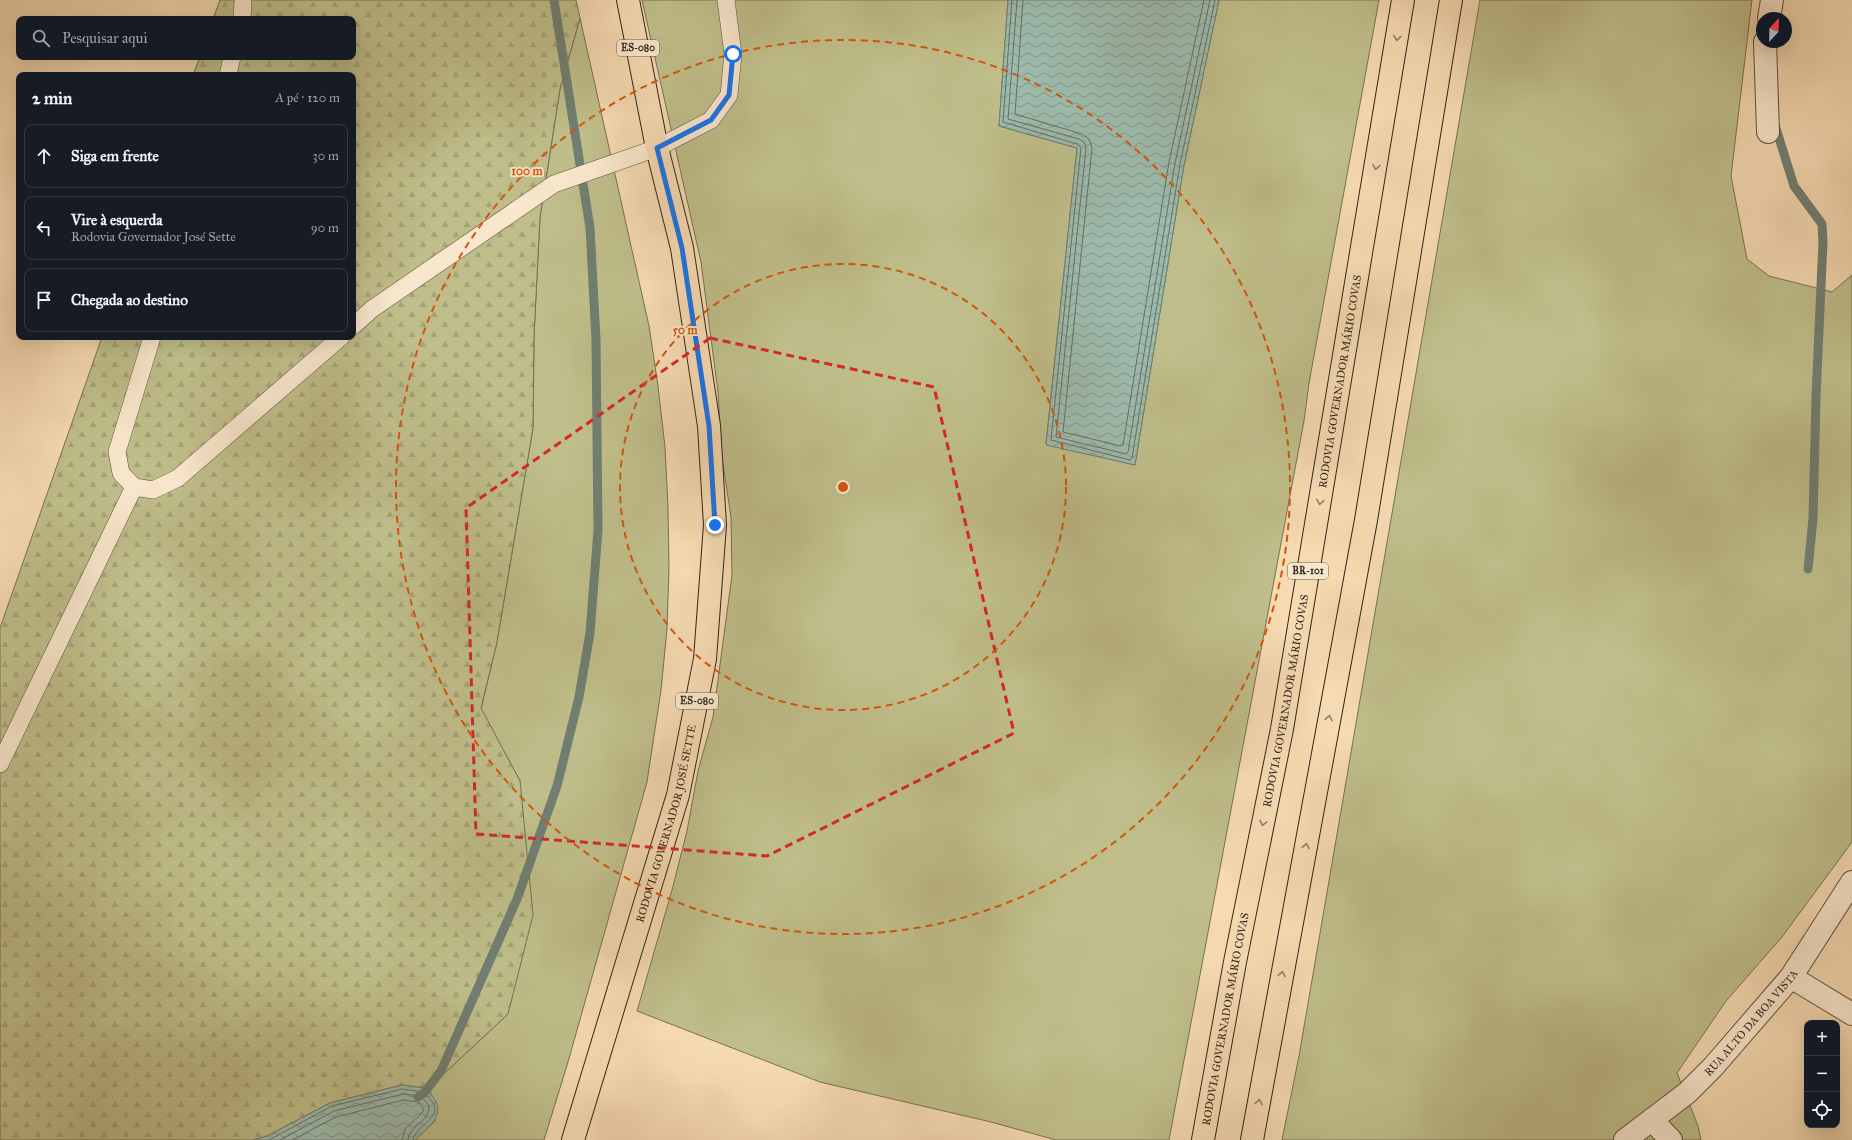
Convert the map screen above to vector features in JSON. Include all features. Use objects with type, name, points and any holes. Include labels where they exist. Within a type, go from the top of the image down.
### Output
[{"type":"main road","name":"RODOVIA GOVERNADOR JOSÉ SETTE","points":[[573,1140],[678,795],[705,659],[715,525],[709,426],[682,248],[657,148],[628,0]]},
{"type":"main road","name":"RODOVIA GOVERNADOR MÁRIO COVAS","points":[[1203,1140],[1234,962],[1282,729],[1403,0]]},
{"type":"main road","points":[[1252,1140],[1366,520],[1451,0]]},
{"type":"street","points":[[1770,12],[1772,0]]},
{"type":"street","points":[[1765,48],[1768,132]]},
{"type":"street","name":"RUA ALTO DA BOA VISTA","points":[[1625,1140],[1686,1093],[1713,1066],[1792,977],[1852,882]]},
{"type":"street","points":[[1792,977],[1852,1014]]},
{"type":"street","points":[[1652,1120],[1671,1140]]},
{"type":"lane","points":[[242,16],[244,0]]},
{"type":"lane","points":[[356,323],[372,309],[554,184],[657,148],[711,120],[729,95],[733,54],[726,0]]},
{"type":"lane","points":[[229,72],[231,60]]},
{"type":"lane","points":[[151,340],[117,452],[121,473],[134,487],[153,490],[178,478],[338,340]]},
{"type":"lane","points":[[0,764],[134,487]]},
{"type":"highlighted area","points":[[710,338],[934,387],[1014,733],[767,856],[476,834],[466,508]]},
{"type":"green space","points":[[220,0],[576,0],[580,18],[560,89],[540,217],[534,336],[533,428],[497,642],[481,708],[520,781],[533,915],[508,1014],[448,1070],[425,1088],[402,1085],[330,1103],[267,1136],[253,1140],[0,1140],[0,628],[101,340],[356,340],[356,72],[194,72],[199,60],[356,60],[356,16],[214,16]]},
{"type":"green space","points":[[642,0],[1008,0],[999,126],[1077,148],[1046,444],[1135,465],[1184,165],[1219,0],[1379,0],[1309,383],[1304,421],[1169,1140],[1056,1140],[991,1122],[820,1082],[637,1011],[672,890],[687,831],[698,771],[713,717],[732,575],[731,517],[722,457],[718,392],[701,262]]},
{"type":"green space","points":[[1480,0],[1752,0],[1731,176],[1747,259],[1769,276],[1832,292],[1852,275],[1852,842],[1782,937],[1726,1001],[1677,1073],[1698,1126],[1701,1140],[1282,1140],[1299,1056]]},
{"type":"green space","points":[[580,18],[649,326],[658,386],[665,447],[669,568],[667,629],[661,690],[647,782],[568,1062],[544,1140],[415,1140],[435,1121],[431,1093],[425,1088],[448,1070],[508,1014],[520,781],[481,709],[497,642],[533,428],[534,336],[540,217],[560,89]]},
{"type":"water","points":[[1008,0],[1219,0],[1184,165],[1135,465],[1046,445],[1077,148],[999,126]]},
{"type":"water","points":[[402,1085],[425,1088],[433,1096],[437,1103],[438,1110],[433,1122],[415,1140],[253,1140],[267,1136],[330,1103]]},
{"type":"waterway","points":[[418,1097],[424,1093],[441,1071],[517,899],[557,786],[579,697],[590,633],[598,530],[596,339],[590,228],[554,0]]},
{"type":"waterway","points":[[1775,125],[1794,186],[1822,224],[1823,242],[1816,396],[1813,519],[1808,569]]},
{"type":"route","points":[[715,525],[709,426],[682,248],[657,148],[711,120],[729,95],[733,54]]}]
